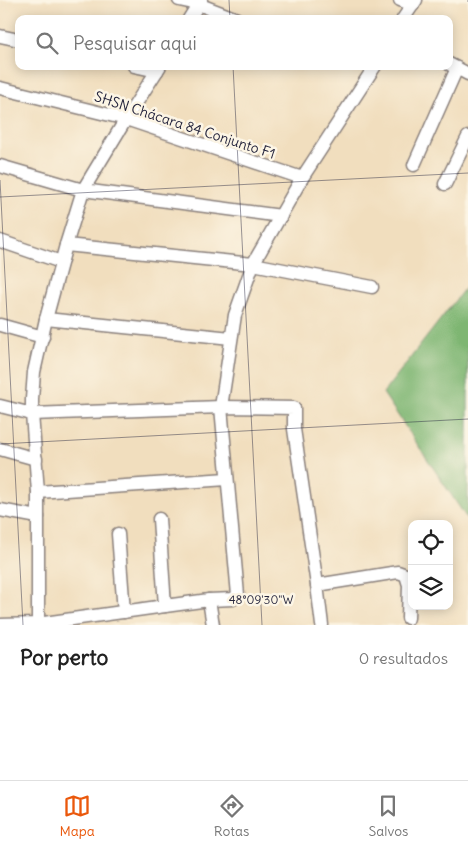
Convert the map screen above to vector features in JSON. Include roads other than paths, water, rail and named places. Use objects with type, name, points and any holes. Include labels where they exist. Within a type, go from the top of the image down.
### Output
[{"type":"street","points":[[179,0],[200,2],[228,15]]},
{"type":"street","points":[[400,0],[414,2],[406,15]]},
{"type":"street","points":[[192,15],[200,2]]},
{"type":"street","points":[[0,36],[15,39]]},
{"type":"street","points":[[414,165],[461,68]]},
{"type":"street","points":[[38,625],[38,492],[32,414],[34,372],[61,262],[83,190],[157,70]]},
{"type":"street","points":[[0,624],[38,625],[120,617],[165,606],[233,599],[238,595],[222,407],[235,315],[253,264],[302,178],[369,70]]},
{"type":"street","name":"SHSN Chácara 84 Conjunto F1","points":[[0,88],[126,119],[302,178]]},
{"type":"street","points":[[445,184],[468,137]]},
{"type":"street","points":[[0,166],[83,190],[281,216]]},
{"type":"street","points":[[0,242],[61,262]]},
{"type":"street","points":[[66,245],[253,264],[372,287]]},
{"type":"street","points":[[46,319],[231,338]]},
{"type":"street","points":[[0,325],[43,337]]},
{"type":"street","points":[[0,406],[32,414],[222,407],[294,408],[294,429],[322,625]]},
{"type":"street","points":[[0,449],[36,460]]},
{"type":"street","points":[[38,492],[227,479]]},
{"type":"street","points":[[0,510],[38,516]]},
{"type":"street","points":[[159,519],[165,606]]},
{"type":"street","points":[[118,534],[120,617]]},
{"type":"street","points":[[317,585],[398,572],[406,575],[409,585],[408,618]]},
{"type":"street","points":[[209,600],[213,625]]}]
